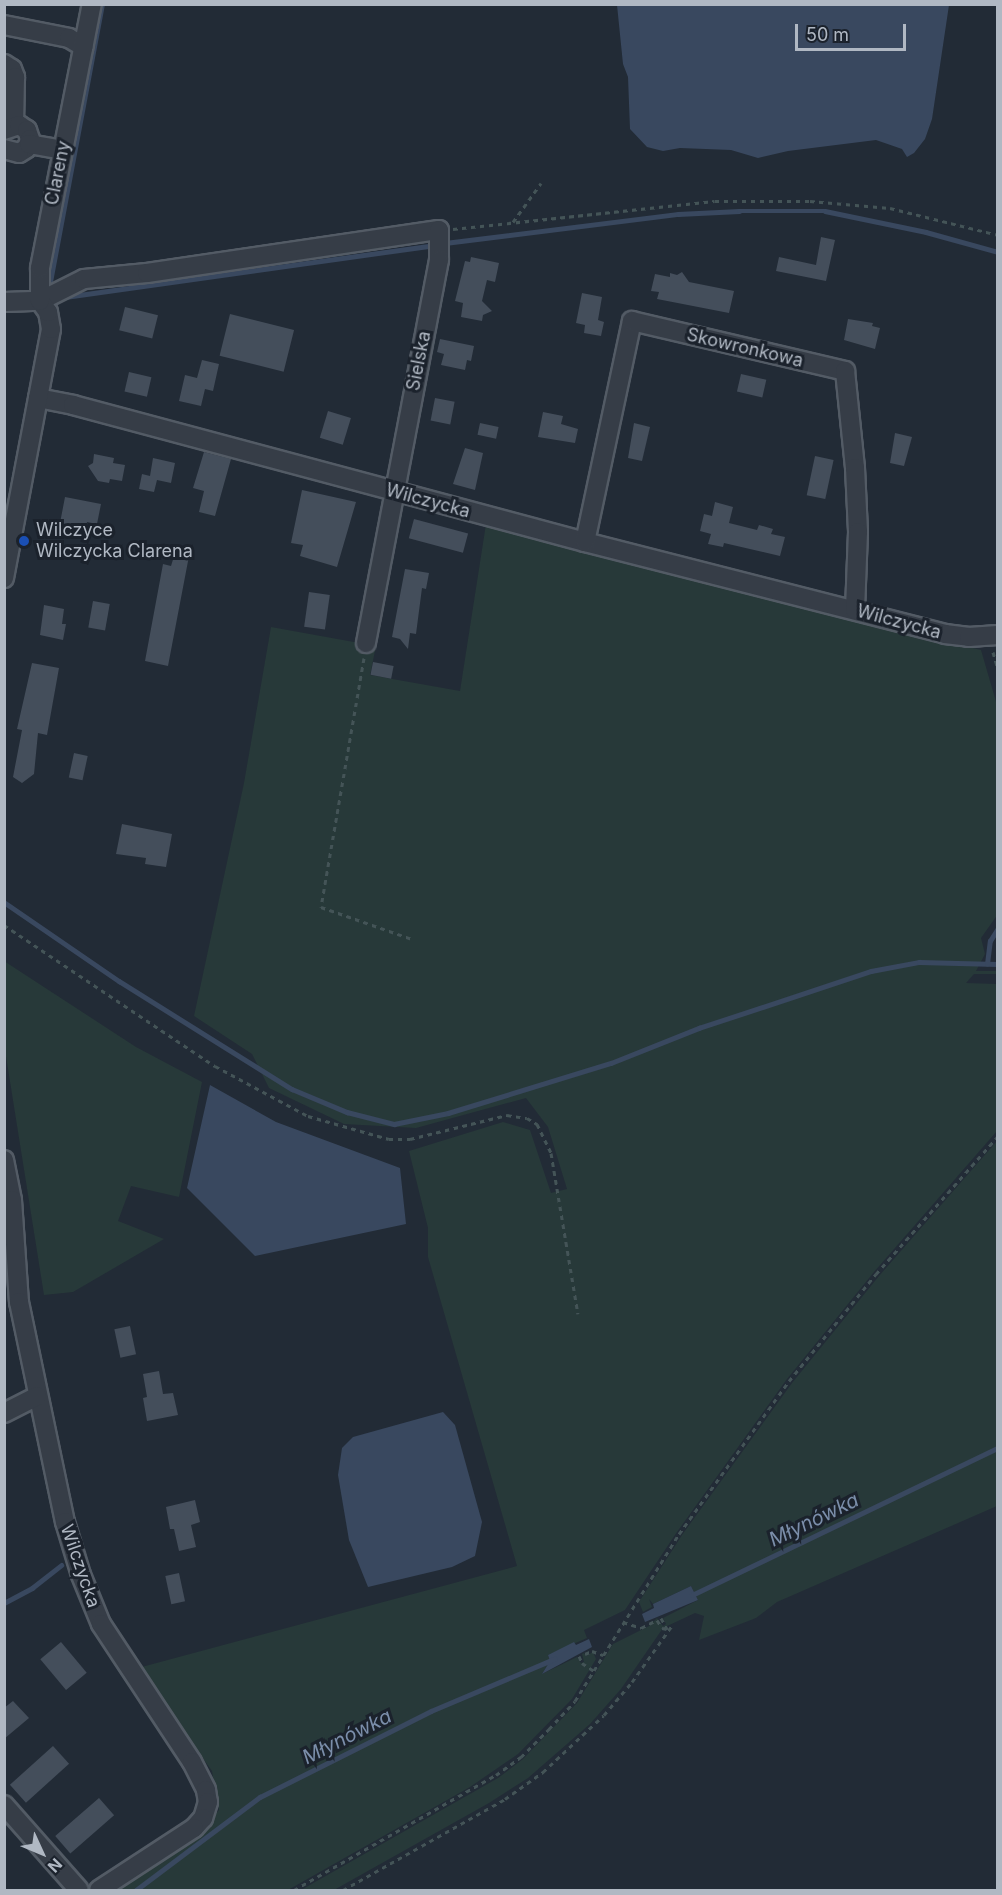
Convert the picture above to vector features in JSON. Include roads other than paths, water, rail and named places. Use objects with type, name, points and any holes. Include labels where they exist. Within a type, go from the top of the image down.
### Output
[{"type":"street","name":"Clareny","points":[[38,398],[51,329],[48,312],[40,301],[40,268],[92,4]]},
{"type":"street","points":[[4,25],[69,38],[84,47]]},
{"type":"street","points":[[4,64],[12,69],[15,77],[9,127],[27,130],[29,144]]},
{"type":"street","points":[[29,144],[62,150]]},
{"type":"street","points":[[5,150],[19,153],[29,144]]},
{"type":"street","name":"Sielska","points":[[40,301],[84,279],[147,273],[439,230],[439,260],[393,491],[366,644]]},
{"type":"street","points":[[4,302],[40,301]]},
{"type":"street","name":"Skowronkowa","points":[[585,542],[632,321],[845,371],[857,511],[858,591],[855,610]]},
{"type":"street","points":[[4,578],[38,398]]},
{"type":"street","name":"Wilczycka","points":[[38,398],[73,405],[585,542],[945,634],[993,636]]},
{"type":"street","name":"Wilczycka","points":[[4,1160],[12,1200],[19,1302],[65,1522],[81,1575],[97,1614],[192,1762],[206,1790],[208,1802],[203,1818],[194,1828],[99,1890]]},
{"type":"street","points":[[4,1413],[37,1396]]},
{"type":"street","points":[[4,1805],[78,1890]]},
{"type":"water","points":[[617,5],[949,5],[932,119],[925,139],[914,153],[907,157],[902,149],[876,140],[788,151],[758,158],[731,150],[680,148],[663,151],[647,147],[630,129],[628,77],[623,64]]},
{"type":"water","points":[[210,1085],[276,1122],[400,1168],[406,1224],[255,1256],[187,1188]]},
{"type":"water","points":[[443,1412],[455,1425],[482,1522],[475,1556],[452,1567],[368,1587],[349,1540],[338,1475],[342,1448],[353,1437]]},
{"type":"water","points":[[691,1586],[698,1600],[645,1622],[642,1614],[654,1608],[653,1604]]},
{"type":"water","points":[[589,1639],[592,1647],[542,1674],[550,1661],[548,1655],[574,1642],[576,1645]]},
{"type":"waterway","points":[[50,282],[102,4]]},
{"type":"waterway","points":[[445,243],[678,214],[825,211],[926,232],[998,252]]},
{"type":"waterway","points":[[65,297],[433,245]]},
{"type":"waterway","points":[[4,902],[119,981],[292,1089],[347,1112],[394,1124],[448,1113],[611,1063],[699,1028],[871,971],[919,962],[997,964]]},
{"type":"waterway","points":[[987,964],[990,941],[998,928]]},
{"type":"waterway","name":"Młynówka","points":[[692,1595],[998,1448]]},
{"type":"waterway","points":[[4,1603],[32,1588],[61,1565]]},
{"type":"waterway","name":"Młynówka","points":[[136,1890],[260,1797],[431,1711],[554,1659]]},
{"type":"place","name":"Wilczyce Wilczycka Clarena","points":[[24,541]]}]
